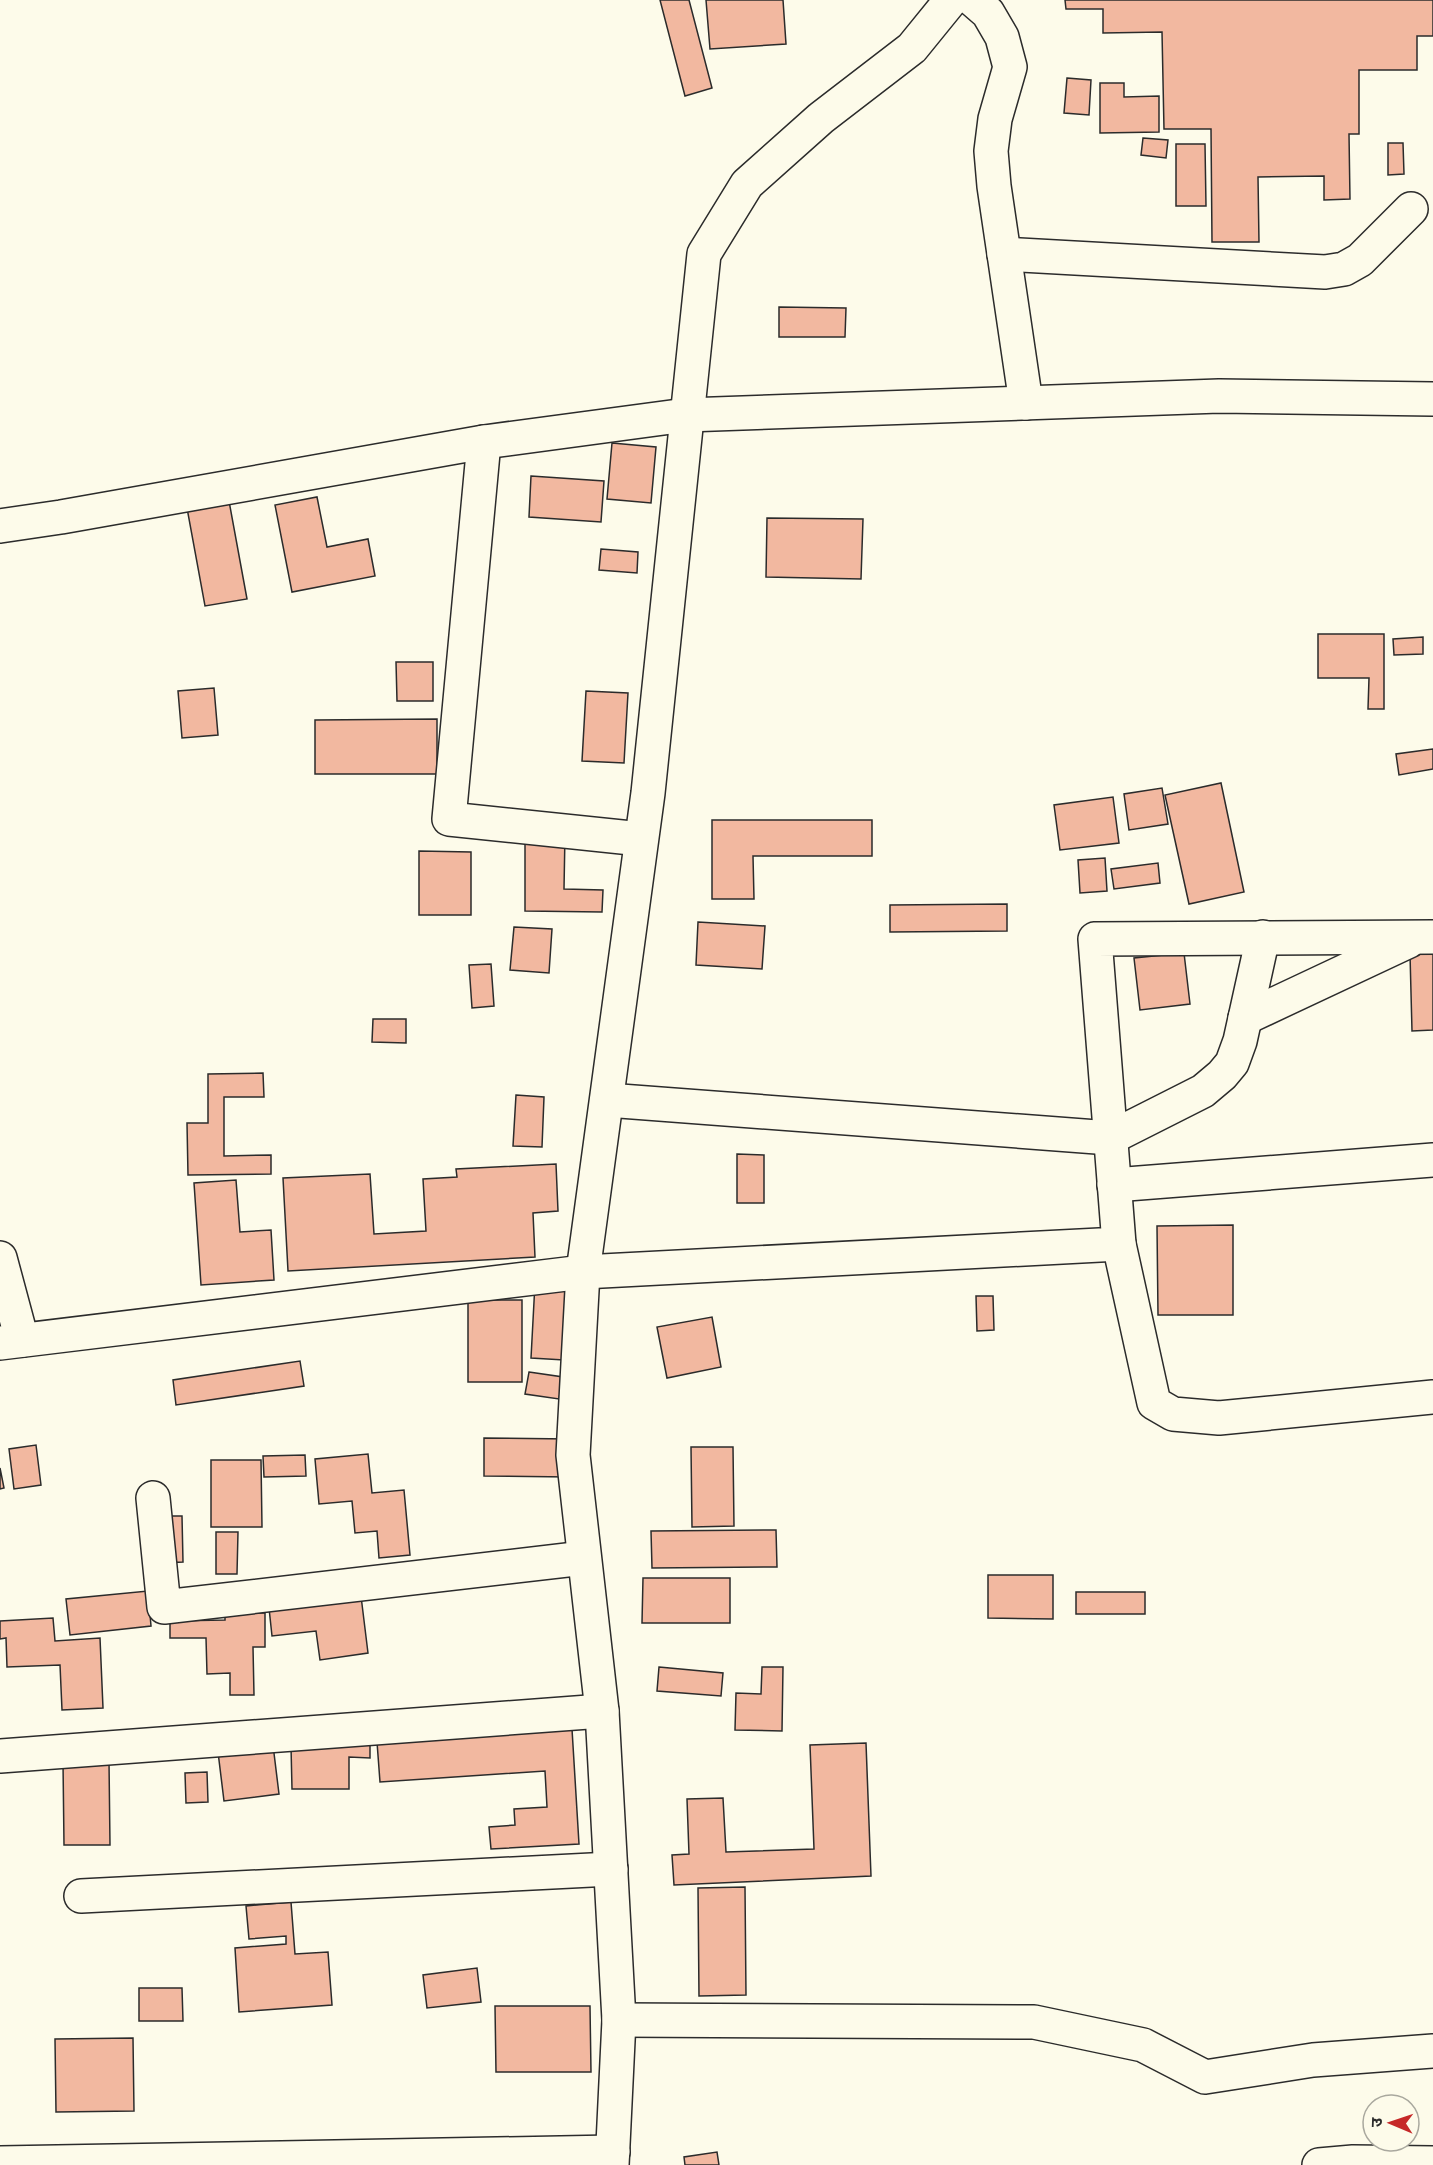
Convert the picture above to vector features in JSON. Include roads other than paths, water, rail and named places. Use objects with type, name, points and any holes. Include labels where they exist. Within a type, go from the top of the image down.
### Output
[{"type":"street","points":[[0,2163],[613,2159],[619,2020],[611,1869],[602,1711],[573,1455],[583,1272],[642,839],[704,254],[747,184],[821,118],[912,48],[951,0]]},
{"type":"street","points":[[973,0],[988,14],[1002,37],[1010,67],[995,118],[991,151],[1026,403]]},
{"type":"street","points":[[1004,254],[1325,272],[1344,268],[1360,260],[1411,209]]},
{"type":"street","points":[[0,526],[484,442],[686,415],[1219,396],[1433,399]]},
{"type":"street","points":[[484,442],[449,819],[642,839]]},
{"type":"street","points":[[607,1100],[1110,1138],[1203,1091],[1232,1063],[1245,1018],[1263,937]]},
{"type":"street","points":[[1425,938],[1095,939],[1119,1244],[1154,1403],[1173,1414],[1219,1418],[1433,1397]]},
{"type":"street","points":[[1245,1018],[1425,938]]},
{"type":"street","points":[[1114,1185],[1433,1160]]},
{"type":"street","points":[[0,1258],[11,1341],[583,1272],[1119,1244]]},
{"type":"street","points":[[153,1497],[164,1607],[584,1558]]},
{"type":"street","points":[[0,1756],[602,1711]]},
{"type":"street","points":[[81,1896],[611,1869]]},
{"type":"street","points":[[619,2020],[1034,2022],[1143,2045],[1205,2077],[1313,2060],[1433,2051]]},
{"type":"street","points":[[1319,2165],[1353,2162],[1433,2163]]}]
